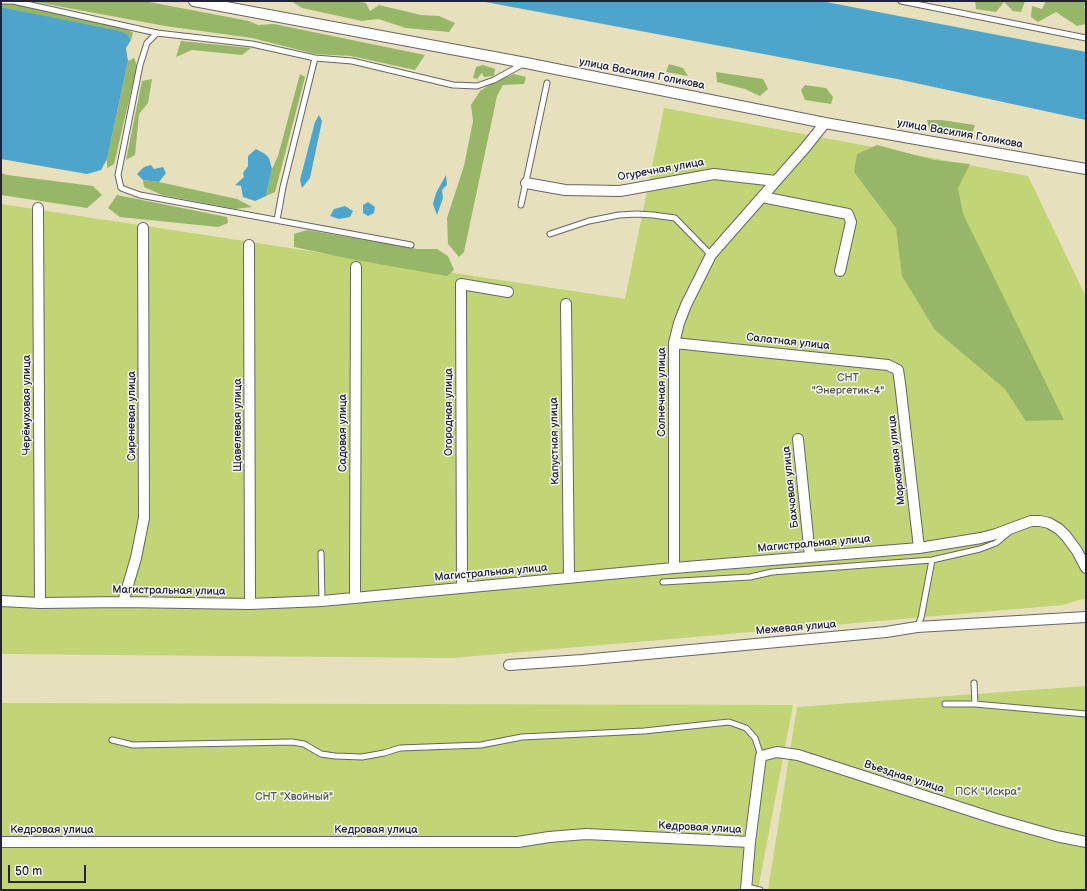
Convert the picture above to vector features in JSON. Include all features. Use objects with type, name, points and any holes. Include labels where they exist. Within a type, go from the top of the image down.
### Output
[{"type":"street","name":"улица Василия Голикова","points":[[194,1],[526,63],[825,123],[1086,169]]},
{"type":"street","name":"Солнечная улица","points":[[674,568],[674,343],[679,323],[686,305],[711,255],[825,123]]},
{"type":"street","name":"Огуречная улица","points":[[526,183],[566,190],[620,191],[714,174],[776,181]]},
{"type":"street","points":[[762,197],[848,214],[851,222],[840,271]]},
{"type":"street","name":"Черёмуховая улица","points":[[38,208],[40,603]]},
{"type":"street","name":"Сиреневая улица","points":[[123,602],[136,558],[144,518],[143,228]]},
{"type":"street","name":"Щавелевая улица","points":[[249,246],[250,604]]},
{"type":"street","name":"Садовая улица","points":[[355,598],[356,267]]},
{"type":"street","name":"Огородная улица","points":[[462,588],[461,284],[508,292]]},
{"type":"street","name":"Капустная улица","points":[[566,304],[569,578]]},
{"type":"street","name":"Салатная улица","points":[[674,343],[888,365],[898,370]]},
{"type":"street","name":"Морковная улица","points":[[898,370],[919,548]]},
{"type":"street","name":"Бахчовая улица","points":[[798,439],[810,556]]},
{"type":"street","name":"Магистральная улица","points":[[1,601],[40,603],[123,602],[250,604],[322,601],[674,568],[919,548],[981,538],[1016,526],[1040,521],[1049,523],[1059,529],[1066,536],[1077,551],[1086,568]]},
{"type":"street","name":"Межевая улица","points":[[509,665],[582,660],[886,632],[917,627],[1086,617]]},
{"type":"street","name":"Въездная улица","points":[[761,756],[777,752],[798,755],[996,819],[1056,836],[1086,842]]},
{"type":"street","points":[[746,888],[750,842],[761,756]]},
{"type":"street","name":"Кедровая улица","points":[[1,842],[518,842],[549,837],[586,834],[750,842]]},
{"type":"lane","points":[[1,1],[13,1],[157,33],[252,44],[315,58],[352,61],[454,84],[477,86],[494,80],[526,63]]},
{"type":"lane","points":[[901,1],[1086,38]]},
{"type":"lane","points":[[157,33],[147,43],[140,65],[118,175],[121,188],[140,196],[411,245]]},
{"type":"lane","points":[[277,220],[283,187],[315,58]]},
{"type":"lane","points":[[521,205],[547,84]]},
{"type":"lane","points":[[550,234],[590,221],[619,215],[653,215],[675,218],[711,255]]},
{"type":"lane","points":[[662,582],[932,560],[980,549],[996,543],[1016,526]]},
{"type":"lane","points":[[321,553],[322,601]]},
{"type":"lane","points":[[917,627],[932,560]]},
{"type":"lane","points":[[974,683],[975,704]]},
{"type":"lane","points":[[945,704],[975,704],[1086,714]]},
{"type":"lane","points":[[112,740],[133,745],[292,742],[304,744],[321,754],[362,757],[400,748],[481,744],[522,737],[644,731],[729,722],[746,728],[755,738],[761,756]]},
{"type":"lane","points":[[746,888],[760,890]]},
{"type":"green space","points":[[30,1],[144,1],[249,21],[258,25],[274,24],[425,55],[415,70],[351,56],[315,54],[252,38],[165,26]]},
{"type":"green space","points":[[291,1],[355,1],[366,3],[370,11],[379,5],[421,15],[439,16],[455,23],[449,32],[406,28],[378,19],[362,21],[302,8]]},
{"type":"green space","points":[[975,1],[1025,1],[1021,12],[1013,11],[1004,2],[996,12],[976,9]]},
{"type":"green space","points":[[1046,1],[1086,1],[1086,6],[1084,6],[1086,13],[1086,24],[1077,26],[1056,12],[1038,22],[1031,17],[1032,6],[1042,9]]},
{"type":"green space","points":[[1,4],[15,4],[107,24],[133,33],[131,40],[127,34],[1,7]]},
{"type":"green space","points":[[181,41],[251,48],[242,55],[192,50],[176,57]]},
{"type":"green space","points":[[134,58],[137,66],[114,164],[107,168],[107,159],[128,61]]},
{"type":"green space","points":[[669,64],[683,68],[688,76],[666,72]]},
{"type":"green space","points":[[483,65],[495,69],[494,76],[484,77],[482,73],[477,79],[473,78],[476,67]]},
{"type":"green space","points":[[716,72],[763,79],[768,89],[760,96],[745,89],[717,82]]},
{"type":"green space","points":[[300,74],[305,77],[275,192],[266,196],[272,169],[278,156]]},
{"type":"green space","points":[[514,74],[526,77],[524,84],[503,85],[497,96],[464,252],[459,257],[448,244],[447,218],[464,166],[473,121],[471,105],[480,91],[494,82]]},
{"type":"green space","points":[[152,79],[148,103],[139,114],[135,155],[126,160],[142,81]]},
{"type":"green space","points":[[805,85],[826,88],[833,97],[831,104],[805,100],[801,90]]},
{"type":"green space","name":"СНТ \"Энергетик-4\"","points":[[664,108],[1028,176],[1086,297],[1086,598],[1063,605],[452,658],[1,654],[1,204],[625,299]]},
{"type":"green space","points":[[927,120],[941,120],[975,125],[970,140],[930,132]]},
{"type":"green space","points":[[877,145],[934,160],[970,164],[958,188],[963,214],[1064,420],[1026,421],[1005,389],[935,330],[902,276],[896,228],[854,172],[857,154]]},
{"type":"green space","points":[[1,173],[93,186],[102,195],[87,208],[1,195]]},
{"type":"green space","points":[[143,180],[159,182],[237,199],[252,207],[235,209],[162,195],[144,187]]},
{"type":"green space","points":[[117,195],[227,217],[228,223],[218,227],[120,217],[108,208]]},
{"type":"green space","points":[[307,230],[417,249],[437,249],[448,256],[454,270],[447,276],[356,260],[294,247],[294,234]]},
{"type":"green space","name":"ПСК \"Искра\"","points":[[1086,686],[1086,890],[768,890],[797,707]]},
{"type":"green space","name":"СНТ \"Хвойный\"","points":[[1,703],[793,705],[758,890],[1,890]]},
{"type":"water","points":[[480,1],[821,1],[1086,52],[1086,120],[897,79]]},
{"type":"water","points":[[1,7],[119,31],[127,34],[131,40],[126,48],[128,61],[107,159],[101,170],[87,174],[1,159]]},
{"type":"water","points":[[319,115],[322,121],[310,178],[302,188],[300,180],[315,122]]},
{"type":"water","points":[[256,149],[269,158],[272,169],[266,196],[255,201],[243,197],[241,186],[235,185],[244,177],[243,173],[248,166],[248,156]]},
{"type":"water","points":[[151,165],[154,169],[163,167],[166,173],[159,182],[143,180],[137,174],[144,167]]},
{"type":"water","points":[[446,175],[447,185],[442,190],[443,198],[437,215],[433,204],[436,193]]},
{"type":"water","points":[[368,202],[375,207],[374,213],[368,216],[363,213],[363,205]]},
{"type":"water","points":[[345,206],[353,211],[350,217],[339,219],[330,216],[334,209]]}]
